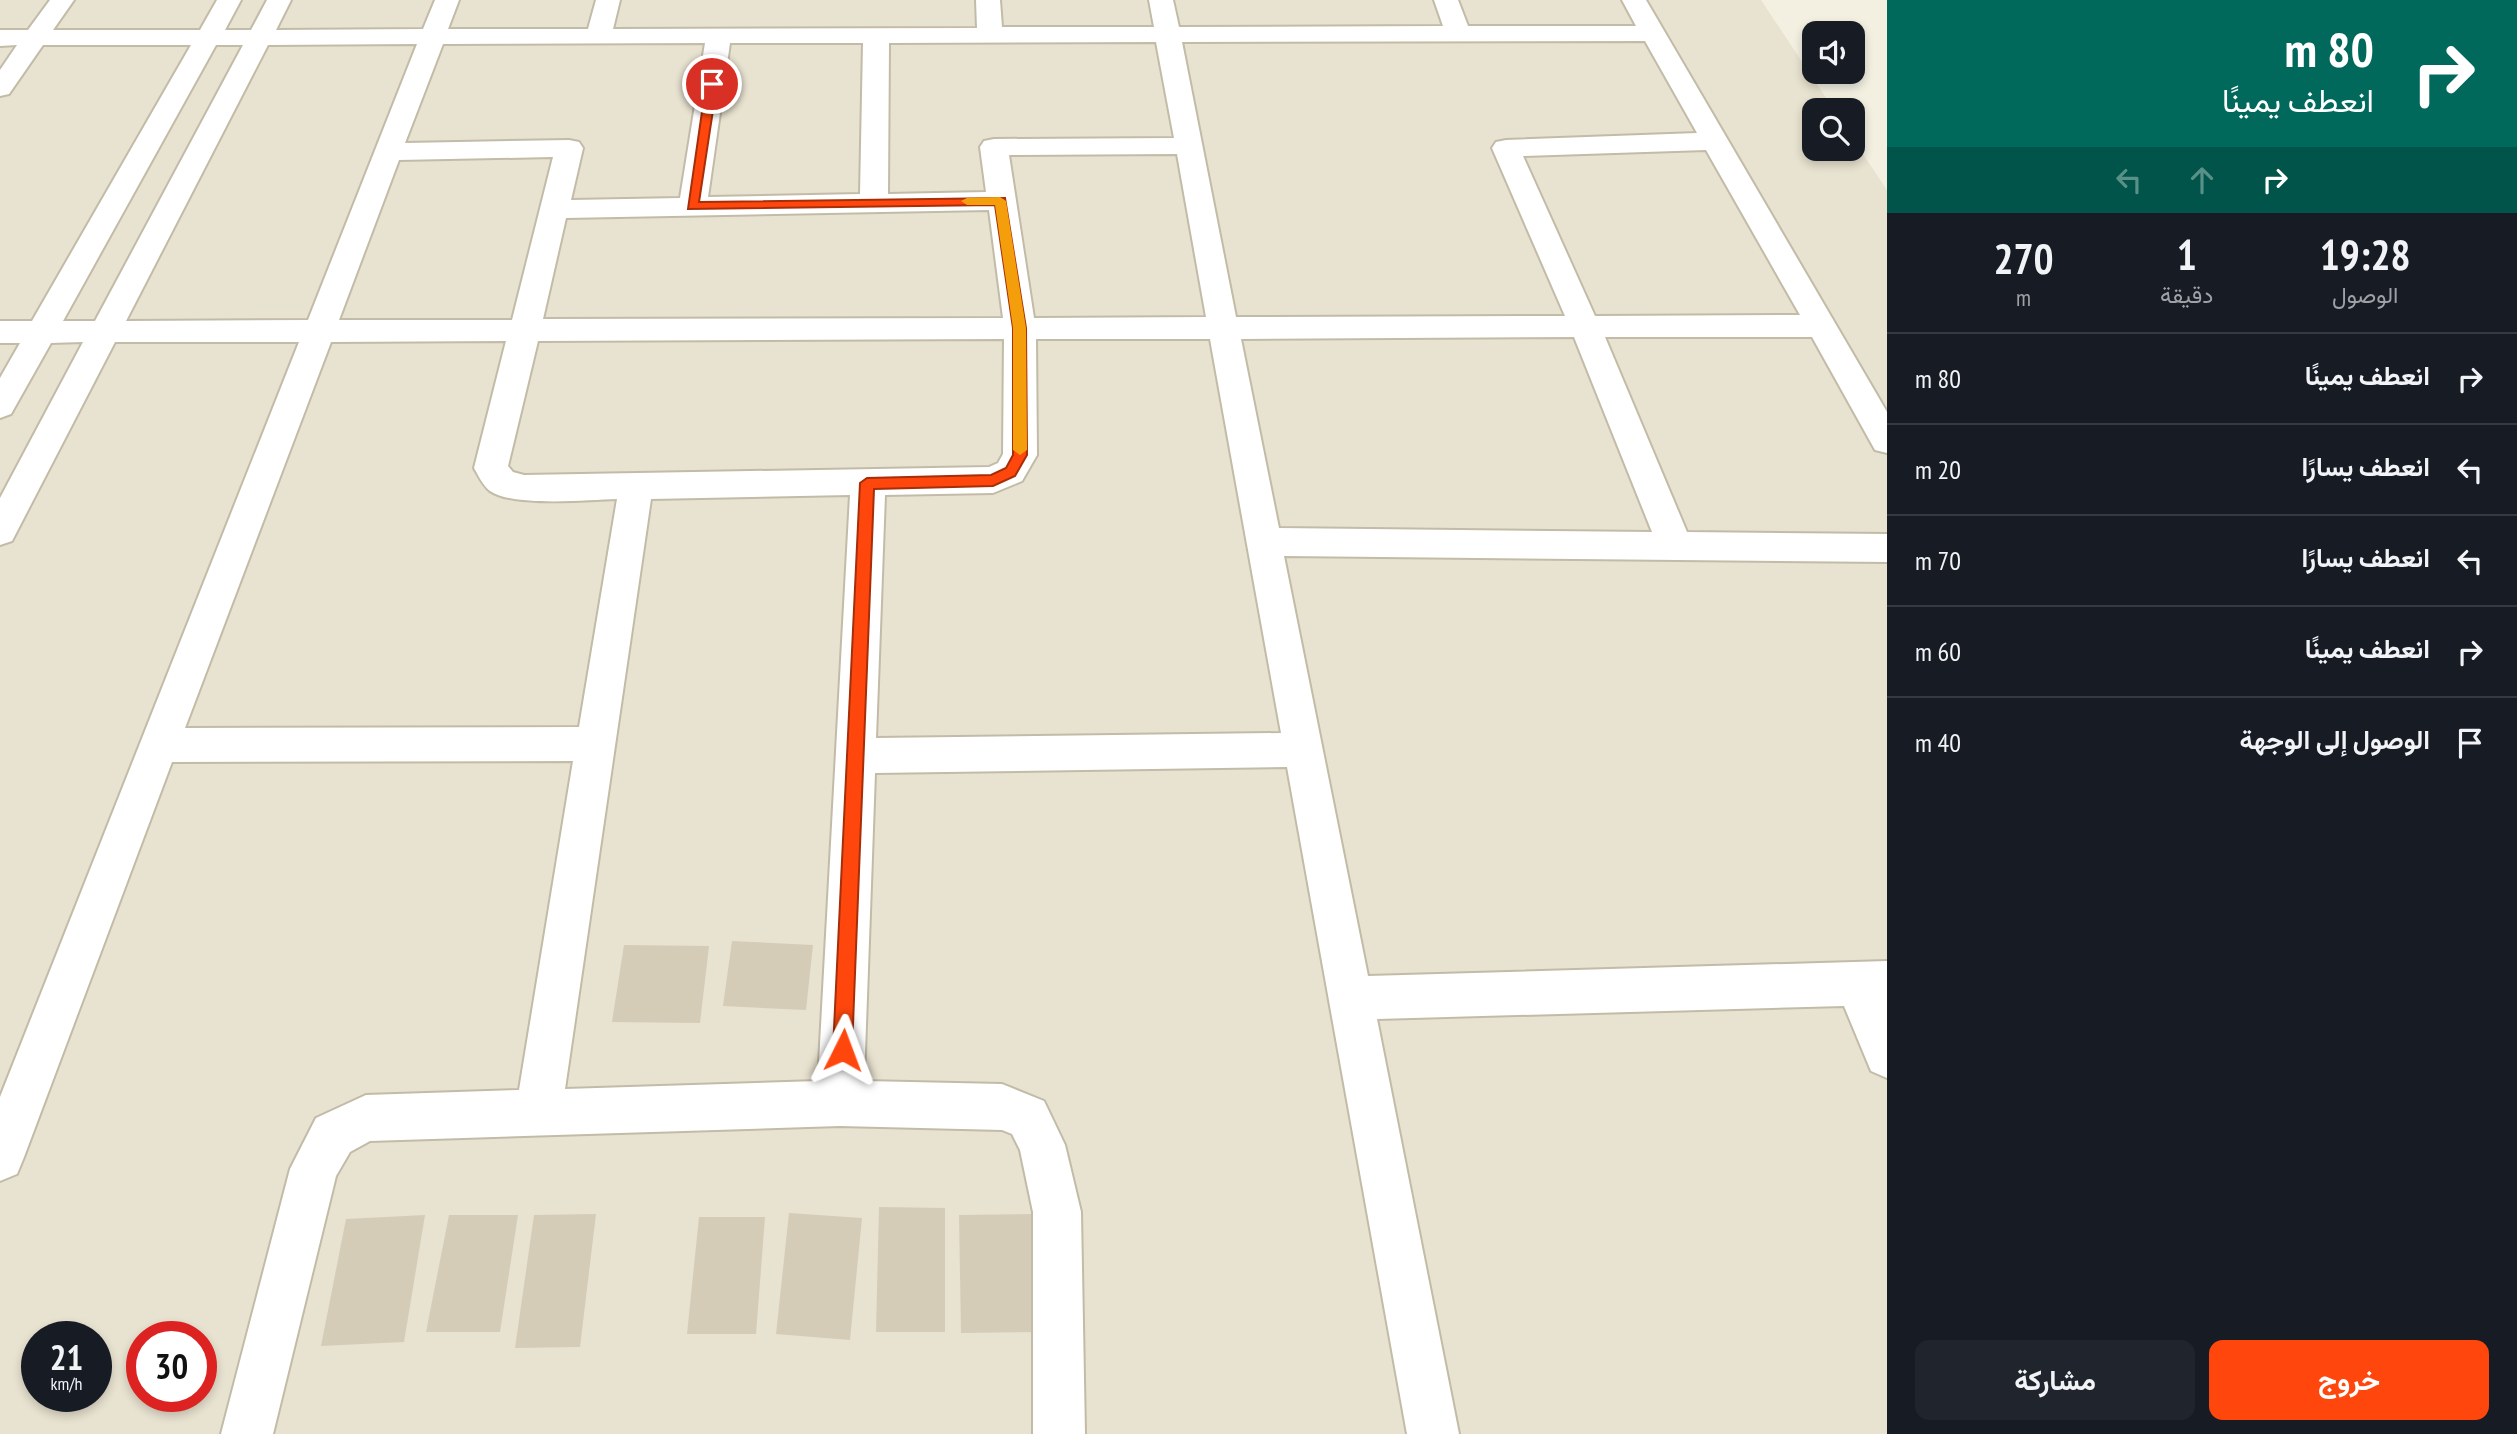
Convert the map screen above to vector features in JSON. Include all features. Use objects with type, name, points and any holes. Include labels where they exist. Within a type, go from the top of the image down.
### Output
[{"type":"street","points":[[0,88],[62,0]]},
{"type":"street","points":[[0,406],[229,0]]},
{"type":"street","points":[[0,531],[279,0]]},
{"type":"street","points":[[0,1157],[447,0]]},
{"type":"street","points":[[599,36],[608,0]]},
{"type":"street","points":[[989,0],[990,35]]},
{"type":"street","points":[[1446,0],[1458,33]]},
{"type":"street","points":[[1634,0],[1887,441]]},
{"type":"street","points":[[0,38],[990,35],[1164,17],[1458,33],[1653,33]]},
{"type":"street","points":[[1164,17],[1433,1434]]},
{"type":"street","points":[[874,203],[876,35]]},
{"type":"street","points":[[693,206],[719,36]]},
{"type":"street","points":[[1675,546],[1585,327],[1506,148],[1714,141]]},
{"type":"street","points":[[388,152],[569,148],[491,468],[502,482],[524,488],[993,480],[1010,472],[1020,455],[1020,328],[994,147],[1189,146]]},
{"type":"street","points":[[555,209],[1000,201]]},
{"type":"street","points":[[0,332],[1821,326]]},
{"type":"street","points":[[840,1103],[867,483]]},
{"type":"street","points":[[538,1114],[636,485]]},
{"type":"street","points":[[1264,542],[1887,548]]},
{"type":"street","points":[[159,745],[596,744]]},
{"type":"street","points":[[857,756],[1304,750]]},
{"type":"street","points":[[1350,998],[1872,984],[1887,1055]]},
{"type":"street","points":[[247,1434],[314,1169],[333,1135],[366,1118],[840,1103],[1002,1107],[1028,1117],[1042,1145],[1057,1212],[1059,1434]]},
{"type":"shaded area","points":[[0,0],[1761,0],[1802,62],[1802,84],[1817,84],[1826,98],[1802,98],[1802,161],[1865,161],[1865,157],[1887,190],[1887,1434],[0,1434]]},
{"type":"building","points":[[732,941],[813,945],[806,1010],[723,1006]]},
{"type":"building","points":[[624,945],[709,946],[700,1023],[612,1022]]},
{"type":"building","points":[[879,1207],[945,1208],[945,1332],[876,1332]]},
{"type":"building","points":[[789,1213],[862,1218],[850,1340],[776,1334]]},
{"type":"building","points":[[596,1214],[580,1347],[515,1348],[534,1215]]},
{"type":"building","points":[[1032,1214],[1038,1332],[961,1333],[959,1215]]},
{"type":"building","points":[[425,1215],[404,1342],[321,1346],[346,1219]]},
{"type":"building","points":[[449,1215],[518,1215],[500,1332],[426,1332]]},
{"type":"building","points":[[699,1217],[765,1217],[756,1334],[687,1334]]},
{"type":"slow traffic","points":[[967,201],[1000,201],[1020,328],[1020,450]]},
{"type":"route","points":[[712,84],[693,206],[1000,201],[1020,328],[1020,455],[1010,472],[993,480],[867,483],[843,1050]]}]
